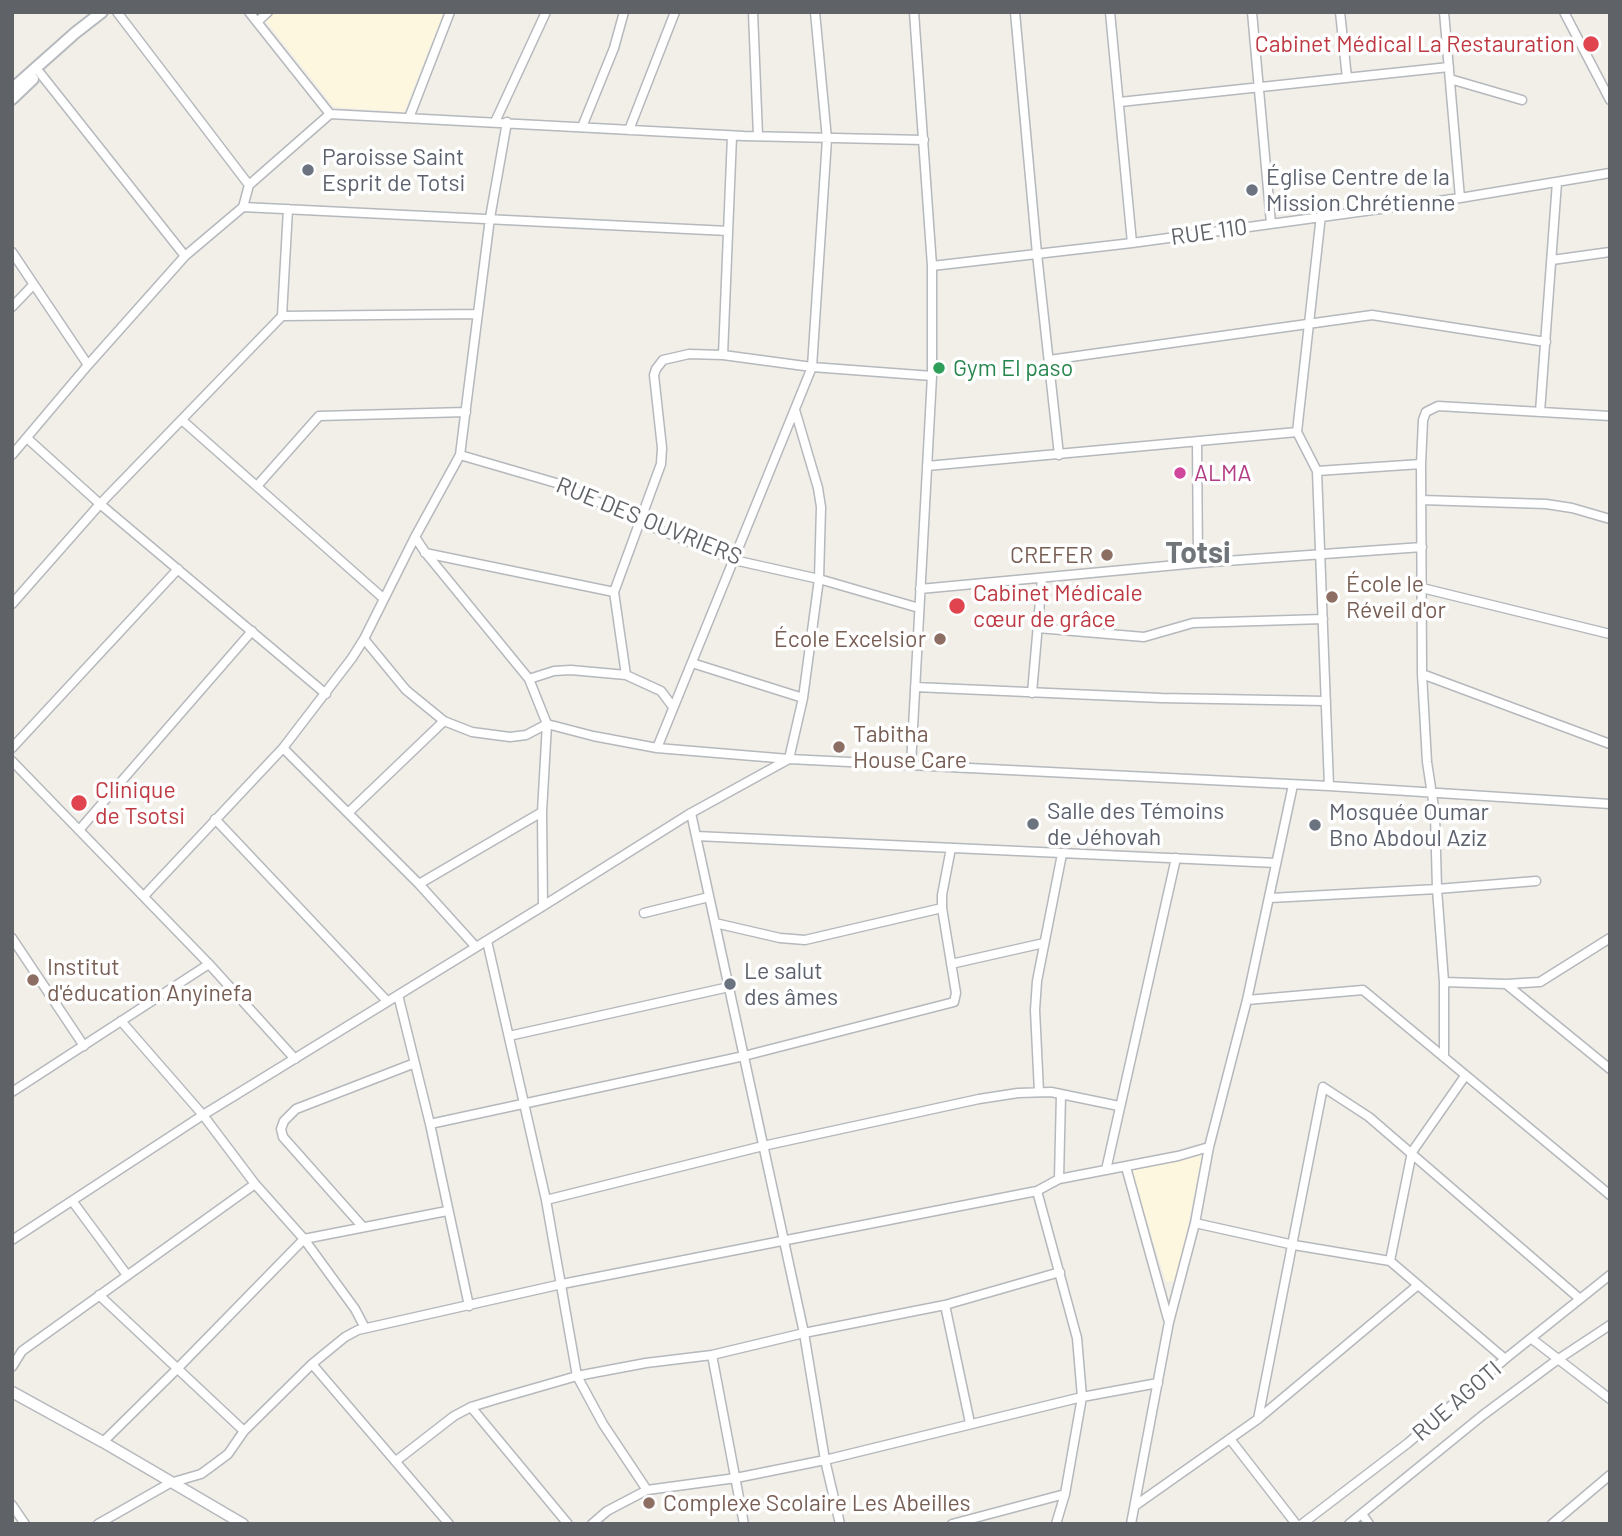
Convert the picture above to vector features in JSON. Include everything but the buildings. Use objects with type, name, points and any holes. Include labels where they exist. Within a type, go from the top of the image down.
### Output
[{"type":"main road","points":[[12,99],[99,15]]},
{"type":"main road","points":[[12,89],[99,15]]},
{"type":"street","points":[[117,12],[249,185]]},
{"type":"street","points":[[249,12],[330,114]]},
{"type":"street","points":[[257,22],[268,12]]},
{"type":"street","points":[[409,118],[450,12]]},
{"type":"street","points":[[495,122],[546,12]]},
{"type":"street","points":[[582,127],[614,48],[624,12]]},
{"type":"street","points":[[629,130],[676,12]]},
{"type":"street","points":[[753,12],[758,136]]},
{"type":"street","points":[[657,747],[812,367],[827,139],[815,12]]},
{"type":"street","points":[[911,765],[932,376],[932,265],[915,12]]},
{"type":"street","points":[[1015,12],[1059,455]]},
{"type":"street","points":[[1110,12],[1132,243]]},
{"type":"street","points":[[1252,12],[1271,223]]},
{"type":"street","points":[[1340,12],[1348,78]]},
{"type":"street","points":[[1444,12],[1460,198]]},
{"type":"street","points":[[1564,12],[1610,100]]},
{"type":"street","points":[[1120,102],[1449,67]]},
{"type":"street","points":[[40,73],[185,256]]},
{"type":"street","points":[[1450,79],[1522,100]]},
{"type":"street","points":[[12,455],[185,256],[243,207],[249,185],[330,114],[732,135],[924,141]]},
{"type":"street","points":[[144,896],[283,748],[326,694],[364,639],[383,598],[460,455],[490,218],[507,122]]},
{"type":"street","points":[[723,355],[732,135]]},
{"type":"street","name":"RUE 110","points":[[932,265],[1132,243],[1460,198],[1610,173]]},
{"type":"street","points":[[1539,412],[1557,182]]},
{"type":"street","points":[[243,207],[728,231]]},
{"type":"street","points":[[12,604],[100,505],[282,316],[288,209]]},
{"type":"street","points":[[1321,215],[1297,432],[1317,471],[1329,786]]},
{"type":"street","points":[[12,252],[88,365]]},
{"type":"street","points":[[1552,260],[1610,252]]},
{"type":"street","points":[[12,307],[33,285]]},
{"type":"street","points":[[282,316],[477,314]]},
{"type":"street","points":[[1049,360],[1379,316],[1546,342]]},
{"type":"street","points":[[626,675],[614,593],[661,457],[656,369],[663,360],[689,354],[723,355],[812,367],[932,376]]},
{"type":"street","points":[[1444,1057],[1444,982],[1435,814],[1427,762],[1422,674],[1423,419],[1431,408],[1438,406],[1610,416]]},
{"type":"street","points":[[12,1240],[203,1115],[387,1001],[691,813],[789,759],[803,698],[819,579],[820,497],[795,410]]},
{"type":"street","points":[[257,486],[320,416],[466,412]]},
{"type":"street","points":[[183,421],[383,598]]},
{"type":"street","points":[[927,466],[1297,432]]},
{"type":"street","points":[[28,439],[100,505],[326,694]]},
{"type":"street","points":[[1197,442],[1198,562]]},
{"type":"street","name":"RUE DES OUVRIERS","points":[[460,455],[563,485],[640,522],[734,560],[819,579],[919,608]]},
{"type":"street","points":[[1317,471],[1421,464]]},
{"type":"street","points":[[1422,500],[1546,504],[1610,519]]},
{"type":"street","points":[[415,537],[529,679],[547,724],[542,812],[543,906]]},
{"type":"street","points":[[920,589],[1198,562],[1422,547]]},
{"type":"street","points":[[425,552],[614,593]]},
{"type":"street","points":[[12,748],[178,569]]},
{"type":"street","points":[[1032,693],[1042,578]]},
{"type":"street","points":[[1422,588],[1610,634]]},
{"type":"street","points":[[1038,628],[1144,637],[1193,623],[1323,619]]},
{"type":"street","points":[[80,829],[252,631]]},
{"type":"street","points":[[364,639],[406,690],[444,721],[472,732],[510,737],[526,735],[547,724],[593,736],[657,747],[789,759],[1329,786],[1610,804]]},
{"type":"street","points":[[692,663],[803,698]]},
{"type":"street","points":[[529,679],[554,671],[571,670],[626,675],[661,691],[673,707]]},
{"type":"street","points":[[1422,674],[1610,744]]},
{"type":"street","points":[[915,687],[1326,701]]},
{"type":"street","points":[[349,812],[444,721]]},
{"type":"street","points":[[283,748],[419,884],[476,947]]},
{"type":"street","points":[[12,761],[209,964],[295,1059]]},
{"type":"street","points":[[1131,1524],[1169,1322],[1195,1223],[1209,1147],[1247,1000],[1293,785]]},
{"type":"street","points":[[419,884],[542,812]]},
{"type":"street","points":[[691,813],[804,1333],[825,1460],[840,1524]]},
{"type":"street","points":[[215,819],[387,1001]]},
{"type":"street","points":[[696,836],[1276,863]]},
{"type":"street","points":[[430,1124],[744,1055],[954,1002],[956,992],[942,908],[951,848]]},
{"type":"street","points":[[1039,1092],[1035,1010],[1044,943],[1062,853]]},
{"type":"street","points":[[1106,1170],[1176,858]]},
{"type":"street","points":[[1270,898],[1437,889],[1536,880]]},
{"type":"street","points":[[644,913],[709,897]]},
{"type":"street","points":[[715,923],[780,938],[805,940],[942,908]]},
{"type":"street","points":[[12,938],[84,1046]]},
{"type":"street","points":[[1444,982],[1540,982],[1610,938]]},
{"type":"street","points":[[486,941],[546,1200],[577,1376],[604,1424],[647,1490]]},
{"type":"street","points":[[951,964],[1044,943]]},
{"type":"street","points":[[12,1093],[209,964]]},
{"type":"street","points":[[1506,984],[1610,1069]]},
{"type":"street","points":[[509,1036],[729,987]]},
{"type":"street","points":[[1247,1000],[1363,990],[1610,1195]]},
{"type":"street","points":[[398,995],[430,1124],[469,1307]]},
{"type":"street","points":[[121,1021],[203,1115],[255,1184],[304,1239],[355,1309],[365,1328]]},
{"type":"street","points":[[1600,1061],[1610,1053]]},
{"type":"street","points":[[362,1226],[283,1137],[281,1129],[284,1121],[296,1109],[415,1063]]},
{"type":"street","points":[[1390,1261],[1412,1152],[1465,1076]]},
{"type":"street","points":[[1258,1419],[1323,1087],[1369,1117],[1412,1152],[1580,1299]]},
{"type":"street","points":[[546,1200],[763,1146],[978,1099],[1039,1092],[1119,1106]]},
{"type":"street","points":[[1059,1179],[1061,1094]]},
{"type":"street","points":[[98,1524],[170,1483],[201,1474],[228,1454],[244,1431],[312,1364],[345,1337],[365,1328],[469,1307],[562,1284],[1037,1191],[1059,1179],[1126,1167],[1209,1147]]},
{"type":"street","points":[[1126,1167],[1169,1322]]},
{"type":"street","points":[[12,1367],[22,1351],[255,1184]]},
{"type":"street","points":[[1037,1191],[1077,1338],[1082,1397],[1065,1494],[1056,1524]]},
{"type":"street","points":[[73,1202],[127,1275]]},
{"type":"street","points":[[103,1442],[304,1239],[447,1211]]},
{"type":"street","points":[[1195,1223],[1294,1245],[1390,1261],[1505,1359]]},
{"type":"street","points":[[396,1461],[454,1416],[471,1407],[577,1376],[646,1363],[712,1355],[804,1333],[945,1305],[1060,1272]]},
{"type":"street","name":"RUE AGOTI","points":[[1299,1524],[1408,1443],[1505,1359],[1610,1275]]},
{"type":"street","points":[[1136,1505],[1258,1419],[1418,1285]]},
{"type":"street","points":[[99,1295],[244,1431]]},
{"type":"street","points":[[945,1305],[970,1423]]},
{"type":"street","points":[[1349,1524],[1483,1415],[1610,1325]]},
{"type":"street","points":[[1532,1339],[1610,1399]]},
{"type":"street","points":[[712,1355],[744,1524]]},
{"type":"street","points":[[312,1364],[449,1524]]},
{"type":"street","points":[[592,1524],[607,1511],[647,1490],[736,1478],[825,1460],[1082,1397],[1158,1383]]},
{"type":"street","points":[[12,1392],[243,1524]]},
{"type":"street","points":[[471,1407],[568,1524]]},
{"type":"street","points":[[1230,1440],[1299,1524]]},
{"type":"street","points":[[1552,1524],[1610,1475]]},
{"type":"street","points":[[952,1524],[1065,1494]]},
{"type":"street","points":[[12,1505],[25,1524]]},
{"type":"street","points":[[1362,1514],[1369,1524]]},
{"type":"shaded area","points":[[271,12],[444,12],[404,112],[334,107],[264,19]]},
{"type":"shaded area","points":[[1202,1154],[1177,1281],[1166,1282],[1131,1169]]},
{"type":"place","name":"Cabinet Médical La Restauration","points":[[1591,44]]},
{"type":"place","name":"Paroisse Saint Esprit de Totsi","points":[[308,170]]},
{"type":"place","name":"Église Centre de la Mission Chrétienne","points":[[1252,190]]},
{"type":"place","name":"Gym El paso","points":[[939,368]]},
{"type":"place","name":"ALMA","points":[[1180,473]]},
{"type":"place","name":"CREFER","points":[[1107,555]]},
{"type":"place","name":"École le Réveil d'or","points":[[1332,597]]},
{"type":"place","name":"Cabinet Médicale cœur de grâce","points":[[957,606]]},
{"type":"place","name":"École Excelsior","points":[[940,639]]},
{"type":"place","name":"Tabitha House Care","points":[[839,747]]},
{"type":"place","name":"Clinique de Tsotsi","points":[[79,803]]},
{"type":"place","name":"Salle des Témoins de Jéhovah","points":[[1033,824]]},
{"type":"place","name":"Mosquée Oumar Bno Abdoul Aziz","points":[[1315,825]]},
{"type":"place","name":"Institut d'éducation Anyinefa","points":[[33,980]]},
{"type":"place","name":"Le salut des âmes","points":[[730,984]]},
{"type":"place","name":"Complexe Scolaire Les Abeilles","points":[[649,1503]]},
{"type":"district","name":"Totsi","points":[[1198,553]]}]
